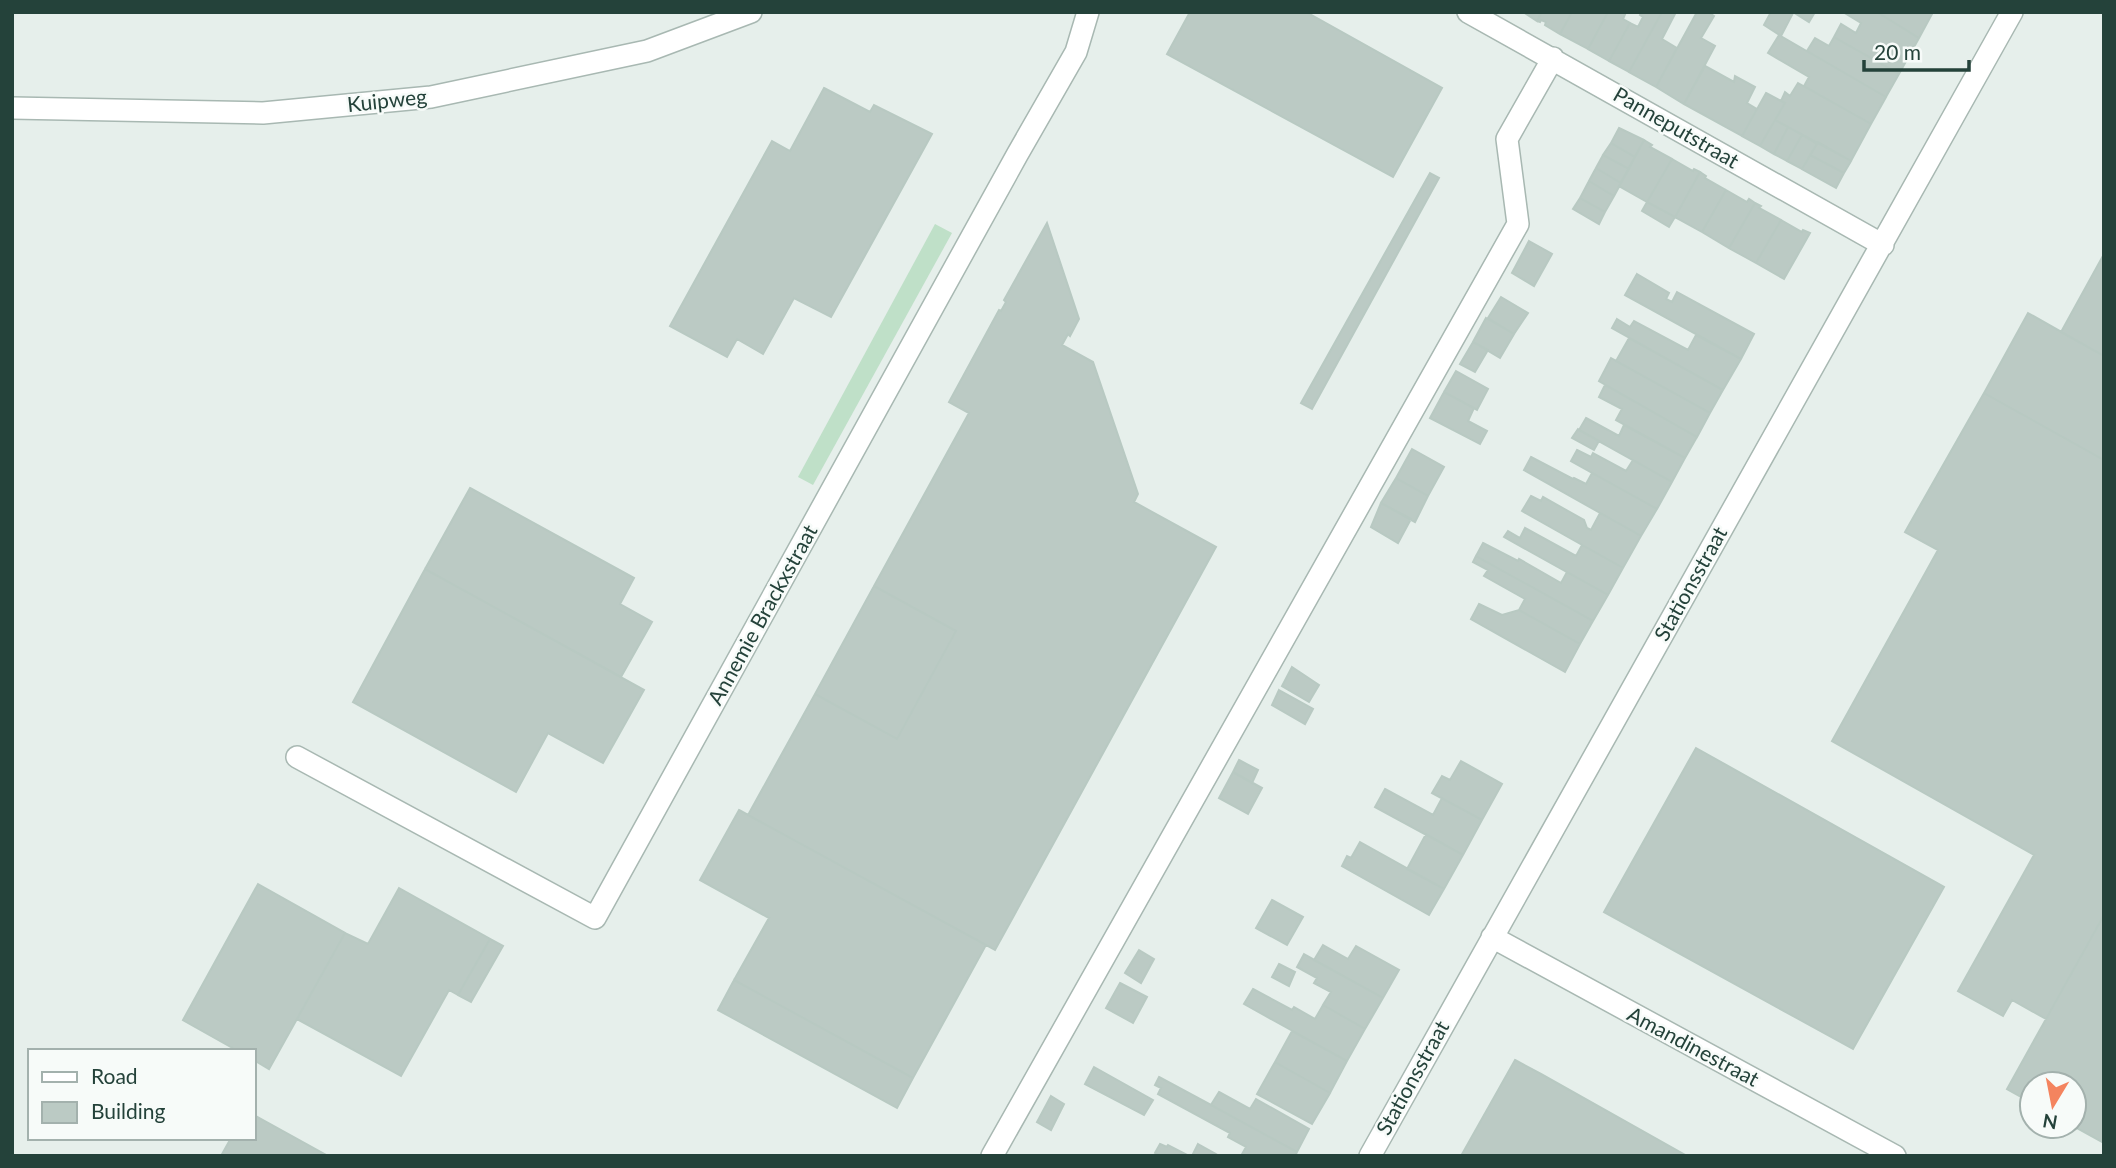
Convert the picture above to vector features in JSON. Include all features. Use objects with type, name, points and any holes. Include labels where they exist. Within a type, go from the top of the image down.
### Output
[{"type":"street","name":"Kuipweg","points":[[12,108],[263,113],[431,97],[648,51],[751,12]]},
{"type":"street","name":"Annemie Brackxstraat","points":[[297,757],[595,918],[1076,52],[1088,12]]},
{"type":"street","name":"Panneputstraat","points":[[1468,12],[1883,245]]},
{"type":"street","name":"Stationsstraat","points":[[1370,1156],[2012,12]]},
{"type":"street","points":[[992,1156],[1518,223],[1507,139],[1553,58]]},
{"type":"street","name":"Amandinestraat","points":[[1492,937],[1895,1156]]},
{"type":"green space","points":[[935,224],[952,233],[813,485],[798,477]]},
{"type":"building","points":[[1190,12],[1306,12],[1442,88],[1393,177],[1167,54]]},
{"type":"building","points":[[1523,12],[1542,12],[1537,21]]},
{"type":"building","points":[[1542,12],[1572,12],[1560,34],[1545,25],[1546,22],[1537,21]]},
{"type":"building","points":[[1572,12],[1608,12],[1588,49],[1560,34]]},
{"type":"building","points":[[1608,12],[1626,12],[1623,19],[1630,23],[1609,61],[1588,49]]},
{"type":"building","points":[[1642,12],[1662,12],[1629,72],[1609,61],[1630,23],[1638,27],[1643,17],[1640,15]]},
{"type":"building","points":[[1662,12],[1676,12],[1662,39],[1677,48],[1656,87],[1629,72]]},
{"type":"building","points":[[1697,12],[1708,12],[1714,16],[1701,38],[1715,46],[1684,104],[1656,87]]},
{"type":"building","points":[[1771,12],[1793,13],[1781,36],[1764,25]]},
{"type":"building","points":[[1793,12],[1815,12],[1809,22]]},
{"type":"building","points":[[1843,12],[1877,12],[1919,38],[1899,74],[1834,37],[1841,24],[1856,33],[1861,23]]},
{"type":"building","points":[[1877,12],[1928,12],[1932,14],[1919,38]]},
{"type":"building","points":[[1779,35],[1886,97],[1871,124],[1804,86],[1809,77],[1768,53]]},
{"type":"building","points":[[1834,37],[1899,74],[1886,97],[1807,51],[1815,38],[1829,46]]},
{"type":"building","points":[[1705,66],[1734,82],[1735,76],[1755,87],[1747,103],[1757,109],[1742,136],[1684,104]]},
{"type":"building","points":[[1798,83],[1871,124],[1851,161],[1775,120],[1785,103],[1781,101],[1785,92],[1790,96]]},
{"type":"building","points":[[824,88],[870,112],[874,105],[932,134],[831,317],[794,298],[763,354],[737,339],[727,357],[670,326],[772,141],[790,151]]},
{"type":"building","points":[[1766,93],[1785,103],[1760,146],[1742,136]]},
{"type":"building","points":[[1775,120],[1788,127],[1774,154],[1760,146]]},
{"type":"building","points":[[1788,127],[1802,135],[1787,161],[1774,154]]},
{"type":"building","points":[[1619,128],[1644,140],[1635,157],[1611,143]]},
{"type":"building","points":[[1802,135],[1817,144],[1802,169],[1787,161]]},
{"type":"building","points":[[1644,140],[1652,145],[1650,147],[1672,159],[1647,202],[1619,186]]},
{"type":"building","points":[[1818,142],[1851,161],[1844,173],[1810,155]]},
{"type":"building","points":[[1611,143],[1635,157],[1629,169],[1603,155]]},
{"type":"building","points":[[1603,155],[1629,169],[1621,183],[1596,168]]},
{"type":"building","points":[[1810,155],[1844,173],[1836,188],[1802,169]]},
{"type":"building","points":[[1672,159],[1700,172],[1675,217],[1647,202]]},
{"type":"building","points":[[1596,168],[1621,183],[1614,196],[1589,181]]},
{"type":"building","points":[[1700,172],[1726,190],[1702,232],[1675,217]]},
{"type":"building","points":[[1430,173],[1439,178],[1312,409],[1301,403]]},
{"type":"building","points":[[1589,181],[1614,196],[1605,212],[1580,198]]},
{"type":"building","points":[[1726,190],[1747,202],[1749,199],[1755,203],[1729,248],[1702,232]]},
{"type":"building","points":[[1580,198],[1605,212],[1599,224],[1573,209]]},
{"type":"building","points":[[1647,202],[1675,217],[1669,227],[1642,211]]},
{"type":"building","points":[[1755,203],[1781,220],[1756,263],[1729,248]]},
{"type":"building","points":[[1781,220],[1802,232],[1803,230],[1810,233],[1784,279],[1756,263]]},
{"type":"building","points":[[1047,223],[1079,319],[1062,345],[1093,362],[1138,494],[1134,502],[1216,547],[995,950],[748,815],[815,694],[897,739],[956,631],[874,586],[969,413],[949,402]]},
{"type":"building","points":[[1529,241],[1552,254],[1534,286],[1512,273]]},
{"type":"building","points":[[2104,254],[2104,356],[2061,332]]},
{"type":"building","points":[[1637,274],[1669,293],[1666,299],[1672,302],[1677,292],[1754,334],[1741,359],[1625,295]]},
{"type":"building","points":[[1501,297],[1528,313],[1514,334],[1488,318]]},
{"type":"building","points":[[2028,313],[2104,356],[2104,460],[1984,393]]},
{"type":"building","points":[[1486,318],[1514,334],[1500,358],[1473,342]]},
{"type":"building","points":[[1617,319],[1630,327],[1634,321],[1688,350],[1696,335],[1741,359],[1723,390],[1612,328]]},
{"type":"building","points":[[1629,338],[1723,390],[1710,413],[1616,361]]},
{"type":"building","points":[[1473,342],[1488,350],[1475,372],[1460,364]]},
{"type":"building","points":[[1611,358],[1710,413],[1697,437],[1599,381]]},
{"type":"building","points":[[1456,371],[1488,389],[1477,410],[1444,392]]},
{"type":"building","points":[[1605,385],[1697,437],[1685,458],[1616,420],[1622,409],[1599,397]]},
{"type":"building","points":[[1444,392],[1474,408],[1468,421],[1487,431],[1480,444],[1430,418]]},
{"type":"building","points":[[1984,393],[2104,460],[2104,915],[2046,1019],[2012,1000],[2003,1016],[1958,991],[2034,855],[1832,741],[1938,550],[1905,532]]},
{"type":"building","points":[[1586,418],[1619,436],[1624,425],[1685,458],[1672,482],[1579,430]]},
{"type":"building","points":[[1578,429],[1599,441],[1594,450],[1572,438]]},
{"type":"building","points":[[1412,449],[1444,467],[1428,496],[1396,478]]},
{"type":"building","points":[[1577,450],[1591,457],[1593,453],[1626,471],[1633,460],[1672,482],[1657,509],[1571,461]]},
{"type":"building","points":[[1531,457],[1586,484],[1592,473],[1657,509],[1641,536],[1524,470]]},
{"type":"building","points":[[1396,478],[1428,496],[1415,522],[1381,503]]},
{"type":"building","points":[[470,488],[634,578],[620,604],[652,622],[621,677],[425,569]]},
{"type":"building","points":[[1531,496],[1541,501],[1543,497],[1584,520],[1587,528],[1591,530],[1600,513],[1641,536],[1623,568],[1522,511]]},
{"type":"building","points":[[1381,503],[1411,519],[1398,543],[1371,527]]},
{"type":"building","points":[[1525,528],[1576,556],[1582,545],[1623,568],[1608,595],[1504,537],[1508,531],[1520,538]]},
{"type":"building","points":[[1483,543],[1518,561],[1519,559],[1561,583],[1567,572],[1608,595],[1593,621],[1476,556]]},
{"type":"building","points":[[1476,556],[1593,621],[1580,644],[1519,610],[1525,599],[1484,576],[1488,570],[1473,562]]},
{"type":"building","points":[[425,569],[644,690],[603,763],[548,733],[516,792],[353,702]]},
{"type":"building","points":[[874,586],[956,631],[897,739],[815,694]]},
{"type":"building","points":[[1479,604],[1502,615],[1519,610],[1580,644],[1565,672],[1471,619]]},
{"type":"building","points":[[1292,667],[1319,685],[1309,702],[1282,686]]},
{"type":"building","points":[[1279,690],[1313,709],[1305,724],[1272,705]]},
{"type":"building","points":[[1696,748],[1944,887],[1853,1049],[1604,912]]},
{"type":"building","points":[[1239,760],[1258,770],[1252,783],[1233,772]]},
{"type":"building","points":[[1461,761],[1502,784],[1482,820],[1432,793],[1442,776],[1450,780]]},
{"type":"building","points":[[1233,772],[1262,788],[1248,814],[1219,798]]},
{"type":"building","points":[[1385,789],[1433,815],[1442,798],[1482,820],[1463,855],[1375,807]]},
{"type":"building","points":[[739,810],[986,945],[913,1078],[734,980],[769,918],[700,880]]},
{"type":"building","points":[[1426,834],[1463,855],[1444,889],[1407,869]]},
{"type":"building","points":[[1360,842],[1444,889],[1429,915],[1342,866],[1347,856],[1351,858]]},
{"type":"building","points":[[258,884],[345,933],[269,1069],[256,1061],[256,1049],[234,1049],[183,1020]]},
{"type":"building","points":[[399,888],[490,939],[458,995],[449,990],[401,1076],[297,1019],[345,933],[368,944]]},
{"type":"building","points":[[1272,900],[1303,917],[1287,945],[1256,928]]},
{"type":"building","points":[[2104,915],[2104,1143],[2088,1134],[2088,1070],[2018,1070],[2018,1095],[2007,1089]]},
{"type":"building","points":[[490,939],[503,946],[471,1002],[458,995]]},
{"type":"building","points":[[1323,945],[1348,959],[1356,946],[1399,970],[1383,998],[1314,960]]},
{"type":"building","points":[[1139,950],[1154,959],[1141,983],[1125,973]]},
{"type":"building","points":[[1304,954],[1383,998],[1365,1029],[1323,1005],[1331,992],[1314,983],[1317,978],[1297,967]]},
{"type":"building","points":[[1279,964],[1295,972],[1289,986],[1272,977]]},
{"type":"building","points":[[734,980],[913,1078],[897,1108],[718,1010]]},
{"type":"building","points":[[1120,983],[1147,997],[1133,1023],[1106,1008]]},
{"type":"building","points":[[1253,989],[1315,1019],[1323,1005],[1365,1029],[1347,1061],[1244,1004]]},
{"type":"building","points":[[1292,1031],[1347,1061],[1330,1093],[1275,1062]]},
{"type":"building","points":[[1515,1060],[1541,1074],[1687,1156],[1461,1156]]},
{"type":"building","points":[[1275,1062],[1330,1093],[1312,1124],[1257,1094]]},
{"type":"building","points":[[1094,1067],[1153,1100],[1144,1115],[1085,1084]]},
{"type":"building","points":[[1159,1077],[1297,1152],[1295,1156],[1241,1156],[1246,1147],[1228,1137],[1230,1133],[1158,1094],[1161,1088],[1155,1085]]},
{"type":"building","points":[[1219,1092],[1250,1109],[1256,1099],[1309,1129],[1297,1152],[1211,1105]]},
{"type":"building","points":[[1051,1096],[1064,1104],[1051,1130],[1037,1122]]},
{"type":"building","points":[[256,1116],[328,1156],[221,1156],[230,1140],[256,1140]]},
{"type":"building","points":[[1160,1144],[1167,1147],[1168,1145],[1189,1156],[1160,1156],[1155,1153]]},
{"type":"building","points":[[1198,1144],[1216,1154],[1219,1156],[1192,1156]]}]
